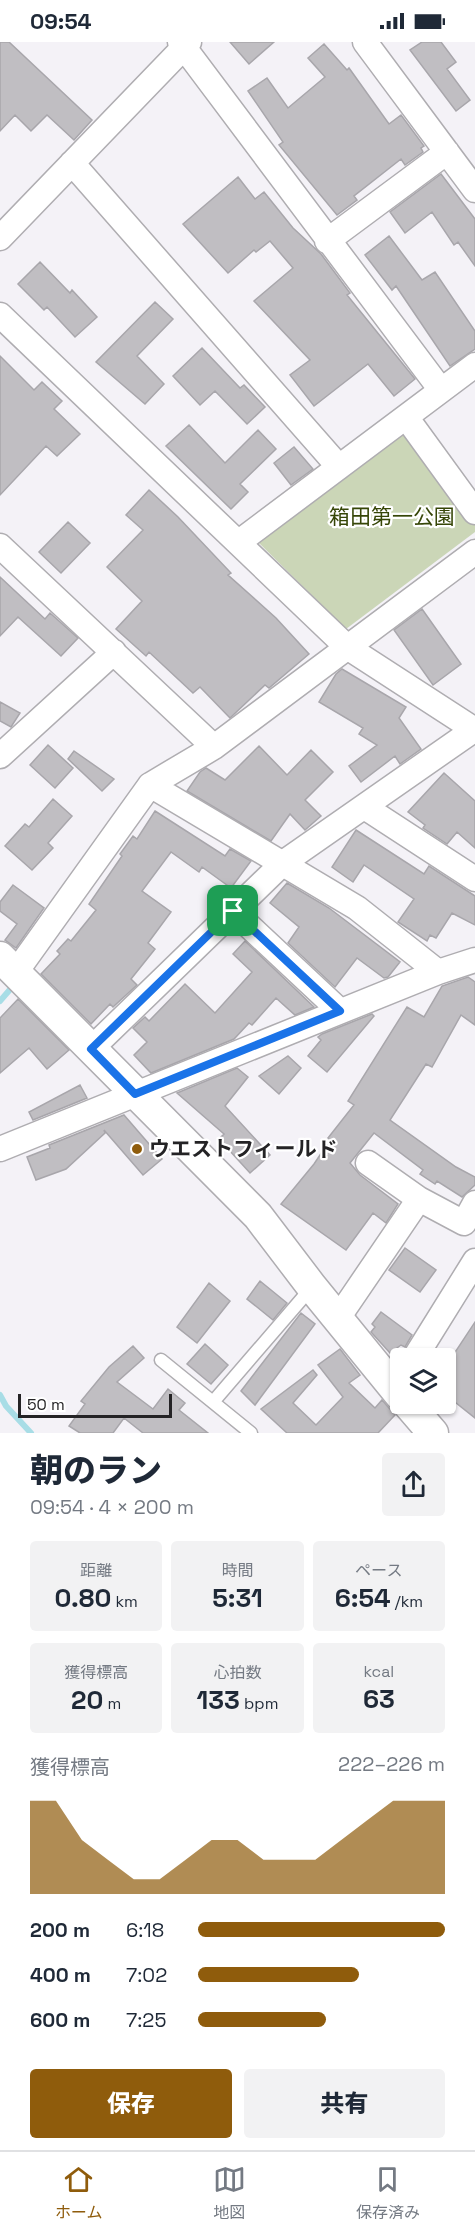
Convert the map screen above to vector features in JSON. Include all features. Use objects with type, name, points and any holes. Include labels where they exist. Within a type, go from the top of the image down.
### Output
[{"type":"street","points":[[365,42],[475,190]]},
{"type":"street","points":[[0,238],[184,44],[327,241],[441,390]]},
{"type":"street","points":[[327,241],[447,152]]},
{"type":"street","points":[[72,163],[339,467]]},
{"type":"street","points":[[0,315],[347,647],[475,730],[283,863],[91,1049]]},
{"type":"street","points":[[238,542],[475,365]]},
{"type":"street","points":[[406,417],[475,513]]},
{"type":"street","points":[[0,546],[214,747]]},
{"type":"street","points":[[390,1379],[312,1287],[258,1216],[8,964],[150,785],[214,747],[475,552]]},
{"type":"street","points":[[0,756],[114,652]]},
{"type":"street","points":[[150,785],[357,908],[438,972]]},
{"type":"street","points":[[366,807],[475,879]]},
{"type":"street","points":[[233,911],[340,1011]]},
{"type":"street","points":[[0,1149],[438,972],[474,962]]},
{"type":"street","points":[[368,1164],[419,1199],[470,1213],[469,1251],[475,1260],[421,1348]]},
{"type":"street","points":[[338,1318],[419,1199]]},
{"type":"street","points":[[418,1414],[432,1433]]},
{"type":"lane","points":[[213,1402],[312,1287]]},
{"type":"lane","points":[[161,1360],[251,1433]]},
{"type":"green space","name":"箱田第一公園","points":[[404,428],[475,525],[475,532],[346,629],[259,543]]},
{"type":"building","points":[[0,42],[9,42],[92,120],[74,140],[47,115],[31,131],[15,115],[0,131]]},
{"type":"building","points":[[230,42],[274,42],[249,64]]},
{"type":"building","points":[[422,42],[441,42],[456,62],[447,69],[470,100],[456,111],[410,50]]},
{"type":"building","points":[[324,44],[347,70],[349,68],[389,124],[401,115],[424,146],[421,148],[423,152],[405,165],[401,159],[354,196],[357,200],[337,215],[279,145],[283,142],[248,91],[267,78],[288,108],[325,77],[308,58]]},
{"type":"building","points":[[441,174],[475,219],[475,266],[458,242],[454,245],[432,212],[405,233],[390,212]]},
{"type":"building","points":[[238,177],[255,199],[264,192],[293,228],[321,254],[350,293],[347,295],[415,379],[394,396],[368,364],[314,406],[290,375],[310,360],[254,301],[293,268],[270,241],[256,252],[254,250],[228,273],[183,224]]},
{"type":"building","points":[[389,236],[422,280],[435,272],[475,331],[475,349],[450,366],[396,286],[392,290],[365,255]]},
{"type":"building","points":[[40,262],[70,293],[72,290],[97,317],[75,337],[47,307],[44,310],[18,284]]},
{"type":"building","points":[[155,302],[173,319],[137,356],[164,384],[145,404],[96,362]]},
{"type":"building","points":[[202,348],[240,388],[244,385],[265,407],[247,424],[215,391],[200,405],[173,376]]},
{"type":"building","points":[[0,356],[34,390],[42,382],[62,401],[54,409],[80,434],[57,456],[46,446],[0,495]]},
{"type":"building","points":[[189,425],[225,463],[258,430],[276,449],[240,484],[248,492],[231,509],[166,446]]},
{"type":"building","points":[[294,447],[313,469],[291,485],[274,463]]},
{"type":"building","points":[[149,490],[231,573],[228,575],[276,618],[309,654],[269,688],[265,685],[230,718],[200,687],[193,693],[149,652],[146,656],[116,629],[142,601],[107,567],[143,530],[126,515]]},
{"type":"building","points":[[68,522],[90,543],[61,573],[39,552]]},
{"type":"building","points":[[0,577],[45,619],[50,613],[78,638],[61,656],[18,617],[0,636]]},
{"type":"building","points":[[422,609],[461,664],[433,685],[394,630]]},
{"type":"building","points":[[342,669],[406,707],[399,718],[421,749],[400,764],[395,756],[361,782],[349,766],[377,745],[359,734],[363,728],[319,702],[336,674]]},
{"type":"building","points":[[0,702],[20,713],[11,727],[0,721]]},
{"type":"building","points":[[48,745],[73,768],[55,788],[30,765]]},
{"type":"building","points":[[259,746],[287,775],[311,750],[333,772],[305,800],[321,816],[305,830],[290,814],[271,841],[187,791],[200,772],[206,768],[225,780]]},
{"type":"building","points":[[74,751],[114,779],[102,791],[68,759]]},
{"type":"building","points":[[444,773],[475,801],[475,848],[457,832],[447,844],[423,828],[425,825],[408,812]]},
{"type":"building","points":[[53,799],[72,816],[48,843],[53,848],[32,870],[5,846],[25,824],[29,827]]},
{"type":"building","points":[[155,811],[225,856],[230,849],[251,861],[231,888],[202,867],[199,872],[171,852],[142,891],[171,912],[148,943],[155,949],[131,979],[137,985],[113,1007],[110,1004],[91,1024],[41,974],[60,954],[57,951],[68,939],[71,941],[96,910],[89,904],[122,856],[120,854],[133,836],[137,839]]},
{"type":"building","points":[[356,830],[424,874],[429,866],[475,896],[475,925],[452,913],[436,938],[430,935],[427,941],[398,922],[414,899],[364,865],[353,882],[332,867]]},
{"type":"building","points":[[287,883],[329,908],[400,962],[388,977],[384,978],[357,958],[335,987],[288,943],[299,927],[270,903]]},
{"type":"building","points":[[13,885],[44,908],[16,948],[5,940],[17,924],[0,911],[0,902]]},
{"type":"building","points":[[245,941],[314,1007],[295,1015],[276,998],[252,1025],[249,1023],[234,1039],[151,1073],[134,1055],[147,1042],[133,1028],[145,1017],[149,1021],[185,984],[215,1013],[252,972],[233,954]]},
{"type":"building","points":[[468,977],[475,982],[475,1025],[461,1015],[432,1067],[426,1064],[390,1120],[456,1167],[475,1177],[475,1185],[462,1197],[437,1181],[435,1184],[420,1174],[423,1170],[374,1133],[350,1163],[360,1175],[398,1204],[386,1223],[373,1213],[346,1250],[281,1204],[314,1164],[330,1140],[328,1138],[354,1105],[348,1101],[407,1007],[424,1017],[442,986]]},
{"type":"building","points":[[18,999],[69,1050],[47,1069],[29,1048],[0,1073],[0,1018]]},
{"type":"building","points":[[372,1014],[374,1016],[327,1072],[308,1056],[321,1040],[318,1037],[322,1034]]},
{"type":"building","points":[[288,1056],[301,1068],[279,1094],[259,1076]]},
{"type":"building","points":[[237,1068],[248,1077],[225,1106],[270,1155],[250,1173],[219,1139],[224,1134],[177,1093]]},
{"type":"building","points":[[80,1085],[87,1098],[33,1120],[29,1112]]},
{"type":"building","points":[[124,1115],[162,1159],[143,1175],[104,1130],[105,1133],[66,1169],[36,1180],[27,1157],[50,1148],[49,1145]]},
{"type":"building","points":[[405,1248],[436,1270],[420,1292],[389,1270]]},
{"type":"building","points":[[260,1281],[287,1303],[273,1320],[247,1299]]},
{"type":"building","points":[[209,1283],[230,1301],[197,1343],[177,1327]]},
{"type":"building","points":[[381,1312],[412,1335],[405,1347],[401,1345],[397,1348],[390,1348],[390,1353],[371,1332],[375,1327],[372,1324]]},
{"type":"building","points":[[301,1313],[315,1324],[255,1405],[241,1391]]},
{"type":"building","points":[[475,1322],[475,1418],[456,1403],[456,1351]]},
{"type":"building","points":[[205,1344],[228,1365],[211,1384],[187,1364]]},
{"type":"building","points":[[133,1346],[144,1358],[117,1382],[153,1409],[168,1389],[185,1403],[179,1410],[208,1433],[143,1433],[124,1418],[113,1433],[80,1433],[69,1426],[85,1404],[81,1401],[109,1367]]},
{"type":"building","points":[[340,1349],[360,1375],[349,1383],[375,1408],[382,1400],[390,1409],[390,1414],[395,1415],[378,1433],[287,1433],[261,1409],[313,1370],[317,1375],[293,1403],[316,1425],[343,1397],[318,1365]]},
{"type":"waterway","points":[[0,1001],[13,986]]},
{"type":"waterway","points":[[0,1395],[6,1406],[31,1433]]},
{"type":"place","name":"ウエストフィールド","points":[[137,1149]]},
{"type":"route","points":[[233,911],[340,1011],[135,1094],[91,1049],[233,911]]}]
